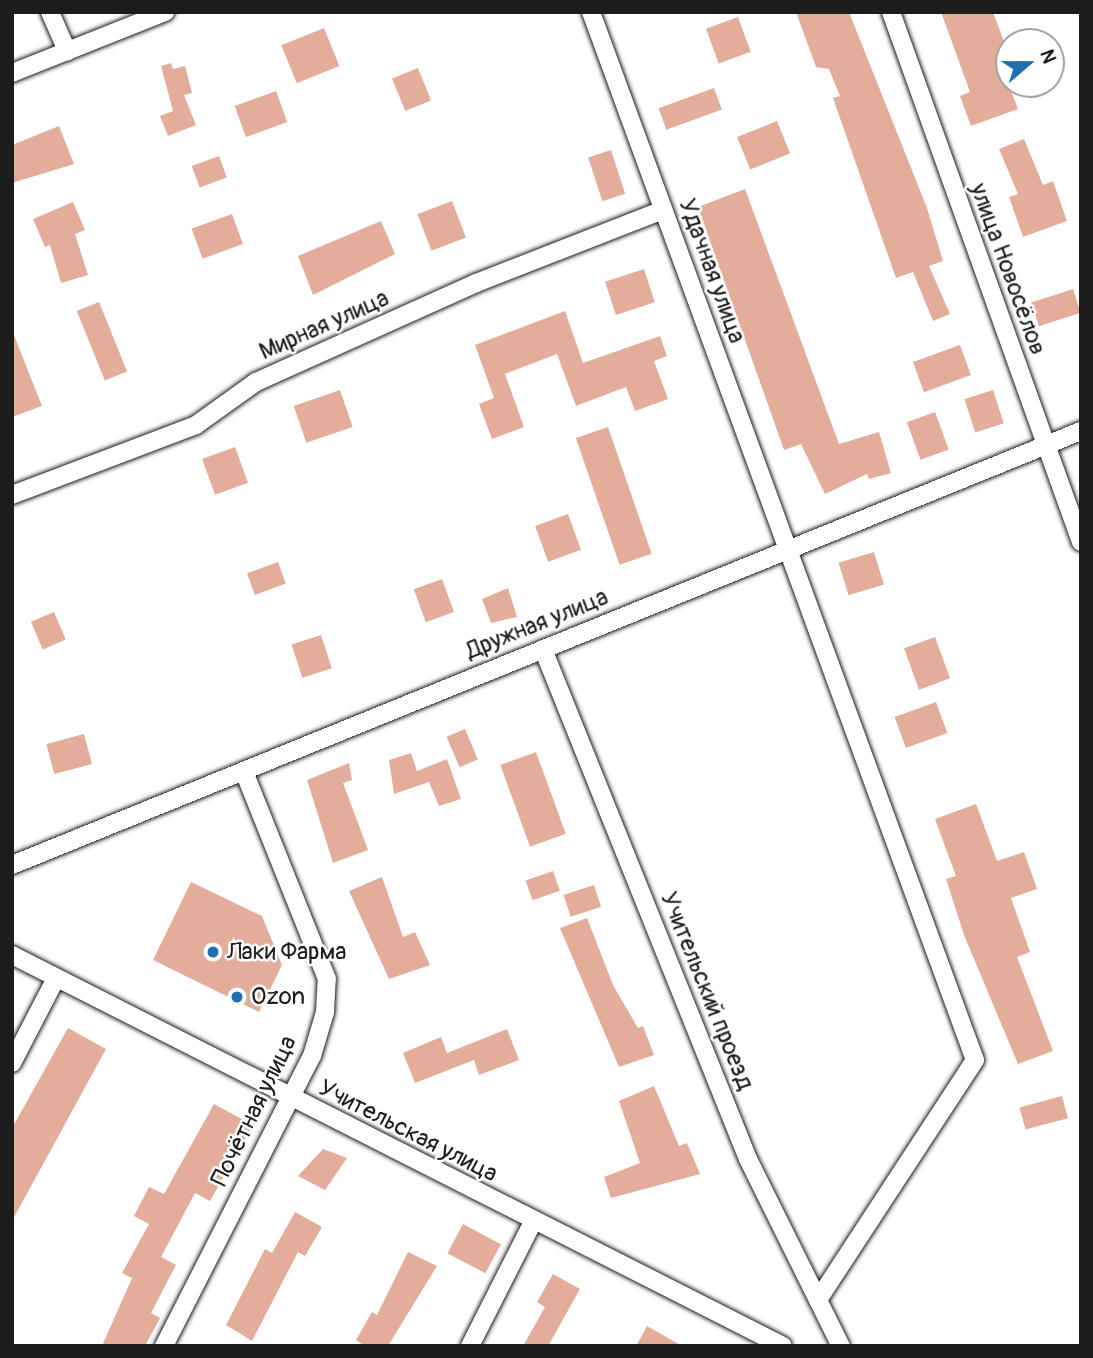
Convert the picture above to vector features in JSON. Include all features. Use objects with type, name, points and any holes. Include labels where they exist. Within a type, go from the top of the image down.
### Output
[{"type":"street","points":[[50,12],[67,51]]},
{"type":"street","points":[[12,73],[165,12]]},
{"type":"street","name":"Удачная улица","points":[[591,12],[975,1060],[818,1300]]},
{"type":"street","name":"улица Новосёлов","points":[[891,12],[1081,542]]},
{"type":"street","name":"Мирная улица","points":[[12,495],[196,425],[256,382],[476,283],[663,210]]},
{"type":"street","name":"Дружная улица","points":[[12,865],[786,548],[1081,431]]},
{"type":"street","name":"Учительский проезд","points":[[543,649],[748,1159],[841,1346]]},
{"type":"street","name":"Почётная улица","points":[[164,1346],[290,1097],[326,1012],[327,979],[244,772]]},
{"type":"street","name":"Учительская улица","points":[[12,956],[533,1222],[783,1346]]},
{"type":"street","points":[[12,1063],[56,978]]},
{"type":"street","points":[[470,1346],[533,1222]]},
{"type":"building","points":[[796,12],[849,12],[927,208],[943,261],[929,266],[950,314],[933,321],[913,272],[896,278],[833,98],[840,96],[829,69],[816,67]]},
{"type":"building","points":[[941,12],[993,12],[999,28],[995,28],[995,98],[1014,98],[1018,109],[971,126],[960,96],[970,92]]},
{"type":"building","points":[[738,17],[751,52],[719,63],[706,29]]},
{"type":"building","points":[[324,28],[339,66],[297,83],[281,45]]},
{"type":"building","points":[[171,63],[173,69],[185,66],[192,93],[184,95],[196,125],[168,136],[160,116],[173,111],[161,66]]},
{"type":"building","points":[[418,68],[431,100],[405,111],[392,78]]},
{"type":"building","points":[[714,88],[722,110],[666,130],[659,108]]},
{"type":"building","points":[[276,91],[287,122],[246,137],[235,106]]},
{"type":"building","points":[[777,121],[790,153],[750,170],[737,137]]},
{"type":"building","points":[[59,126],[74,164],[12,183],[12,145]]},
{"type":"building","points":[[1024,139],[1043,185],[1053,181],[1067,221],[1023,237],[1009,197],[1018,194],[999,149]]},
{"type":"building","points":[[611,150],[625,194],[602,201],[588,157]]},
{"type":"building","points":[[219,156],[227,178],[200,188],[192,166]]},
{"type":"building","points":[[745,189],[839,444],[879,432],[891,473],[869,479],[867,474],[825,494],[801,444],[784,450],[698,207]]},
{"type":"building","points":[[452,201],[466,237],[431,251],[417,214]]},
{"type":"building","points":[[73,202],[85,230],[75,234],[88,275],[61,283],[50,245],[45,247],[33,219]]},
{"type":"building","points":[[232,214],[243,244],[203,259],[192,229]]},
{"type":"building","points":[[381,221],[395,254],[313,295],[298,256]]},
{"type":"building","points":[[644,269],[655,302],[616,315],[605,282]]},
{"type":"building","points":[[1073,289],[1081,313],[1039,326],[1031,303]]},
{"type":"building","points":[[99,302],[127,372],[105,381],[77,311]]},
{"type":"building","points":[[565,311],[583,363],[660,336],[667,356],[654,361],[668,399],[635,411],[626,387],[576,406],[557,354],[505,374],[524,427],[492,439],[479,404],[494,398],[475,345]]},
{"type":"building","points":[[12,330],[42,406],[12,417]]},
{"type":"building","points":[[960,345],[971,375],[924,392],[913,362]]},
{"type":"building","points":[[340,390],[353,427],[306,443],[294,406]]},
{"type":"building","points":[[993,390],[1004,423],[975,433],[964,399]]},
{"type":"building","points":[[935,412],[949,450],[920,460],[907,422]]},
{"type":"building","points":[[608,427],[652,554],[619,565],[576,438]]},
{"type":"building","points":[[235,447],[248,483],[215,495],[202,459]]},
{"type":"building","points":[[568,514],[581,550],[548,562],[535,526]]},
{"type":"building","points":[[874,552],[884,585],[849,595],[839,563]]},
{"type":"building","points":[[278,562],[286,584],[255,595],[247,573]]},
{"type":"building","points":[[442,579],[454,612],[426,622],[414,589]]},
{"type":"building","points":[[508,588],[517,617],[491,623],[482,599]]},
{"type":"building","points":[[54,612],[66,640],[43,649],[31,622]]},
{"type":"building","points":[[321,635],[332,668],[302,678],[292,645]]},
{"type":"building","points":[[935,637],[950,678],[919,690],[904,648]]},
{"type":"building","points":[[936,702],[947,733],[906,748],[895,717]]},
{"type":"building","points":[[465,729],[478,759],[459,767],[447,737]]},
{"type":"building","points":[[84,734],[92,764],[54,774],[46,744]]},
{"type":"building","points":[[536,752],[566,834],[530,847],[500,765]]},
{"type":"building","points":[[411,753],[417,771],[447,759],[461,799],[439,806],[429,782],[394,794],[389,760]]},
{"type":"building","points":[[349,763],[352,780],[343,783],[368,850],[333,863],[307,780]]},
{"type":"building","points":[[976,804],[997,861],[1024,852],[1037,889],[1011,898],[1030,952],[1017,957],[1053,1051],[1018,1064],[964,935],[946,879],[956,876],[935,819]]},
{"type":"building","points":[[553,871],[560,891],[532,900],[526,880]]},
{"type":"building","points":[[382,877],[403,937],[415,932],[430,965],[389,979],[349,891]]},
{"type":"building","points":[[191,882],[262,916],[282,965],[259,1012],[153,960]]},
{"type":"building","points":[[594,885],[601,907],[571,917],[564,895]]},
{"type":"building","points":[[587,918],[613,985],[638,1028],[643,1026],[654,1055],[619,1067],[560,928]]},
{"type":"building","points":[[68,1028],[106,1049],[12,1221],[12,1128]]},
{"type":"building","points":[[507,1029],[519,1060],[479,1075],[474,1060],[415,1083],[403,1053],[441,1037],[447,1053]]},
{"type":"building","points":[[654,1086],[679,1146],[687,1143],[700,1174],[611,1198],[604,1177],[640,1163],[619,1101]]},
{"type":"building","points":[[1062,1096],[1068,1118],[1025,1130],[1019,1107]]},
{"type":"building","points":[[214,1104],[253,1125],[210,1201],[195,1193],[161,1257],[176,1265],[151,1313],[160,1318],[145,1346],[102,1346],[132,1278],[122,1273],[149,1224],[134,1216],[149,1187],[164,1194]]},
{"type":"building","points":[[323,1149],[347,1158],[325,1190],[298,1176]]},
{"type":"building","points":[[295,1212],[322,1227],[305,1256],[298,1252],[252,1341],[226,1325],[265,1249],[272,1253]]},
{"type":"building","points":[[463,1224],[501,1244],[485,1273],[448,1253]]},
{"type":"building","points":[[408,1252],[437,1266],[388,1346],[365,1346],[356,1340],[372,1312],[377,1315]]},
{"type":"building","points":[[553,1274],[580,1289],[548,1346],[523,1346],[545,1307],[537,1302]]},
{"type":"building","points":[[647,1326],[682,1346],[636,1346]]},
{"type":"place","name":"Лаки Фарма","points":[[213,952]]},
{"type":"place","name":"Ozon","points":[[237,997]]}]
